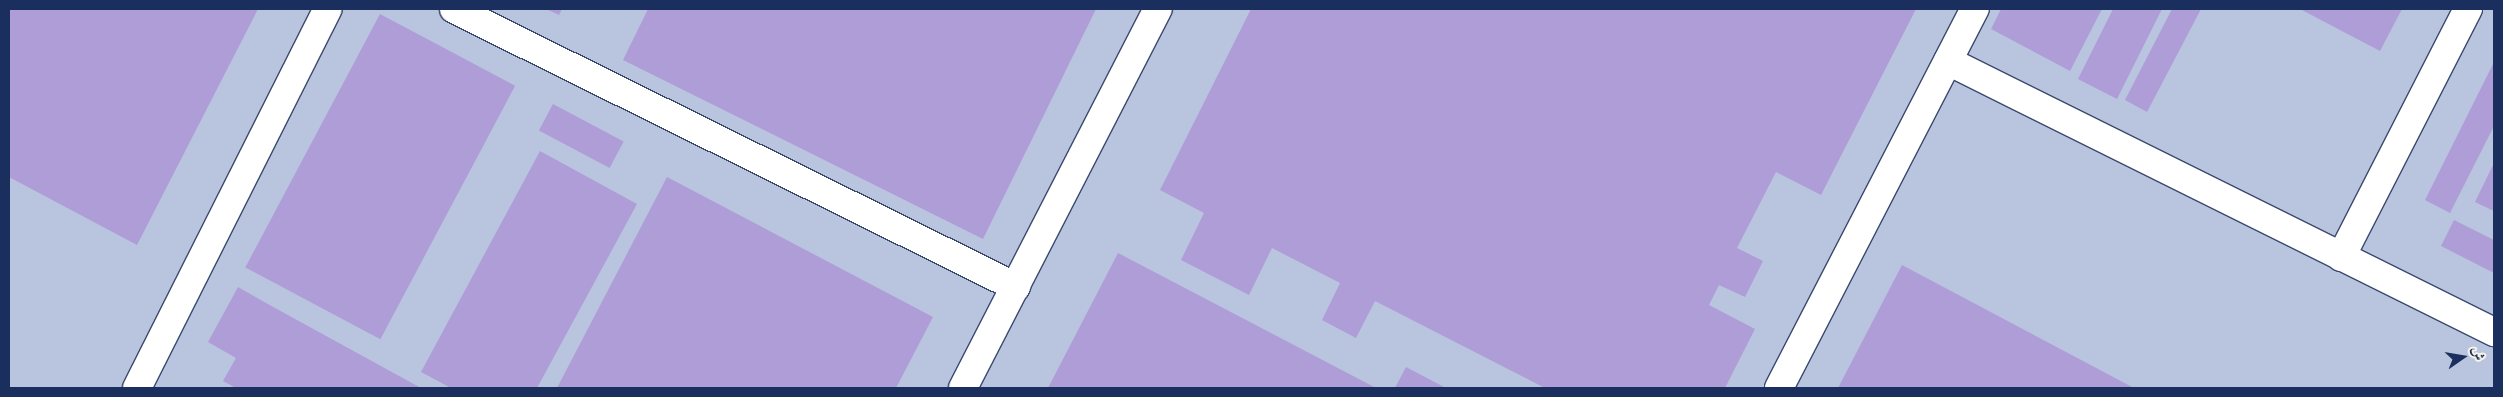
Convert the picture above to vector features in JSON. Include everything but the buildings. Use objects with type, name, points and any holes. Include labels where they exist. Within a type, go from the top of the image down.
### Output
[{"type":"lane","points":[[137,388],[328,9]]},
{"type":"lane","points":[[454,9],[1016,287]]},
{"type":"lane","points":[[963,388],[1158,9]]},
{"type":"lane","points":[[1779,388],[1975,9]]},
{"type":"lane","points":[[2342,256],[2468,9]]},
{"type":"lane","points":[[1948,61],[2494,332]]},
{"type":"shaded area","points":[[9,9],[2494,9],[2494,388],[9,388]]}]
